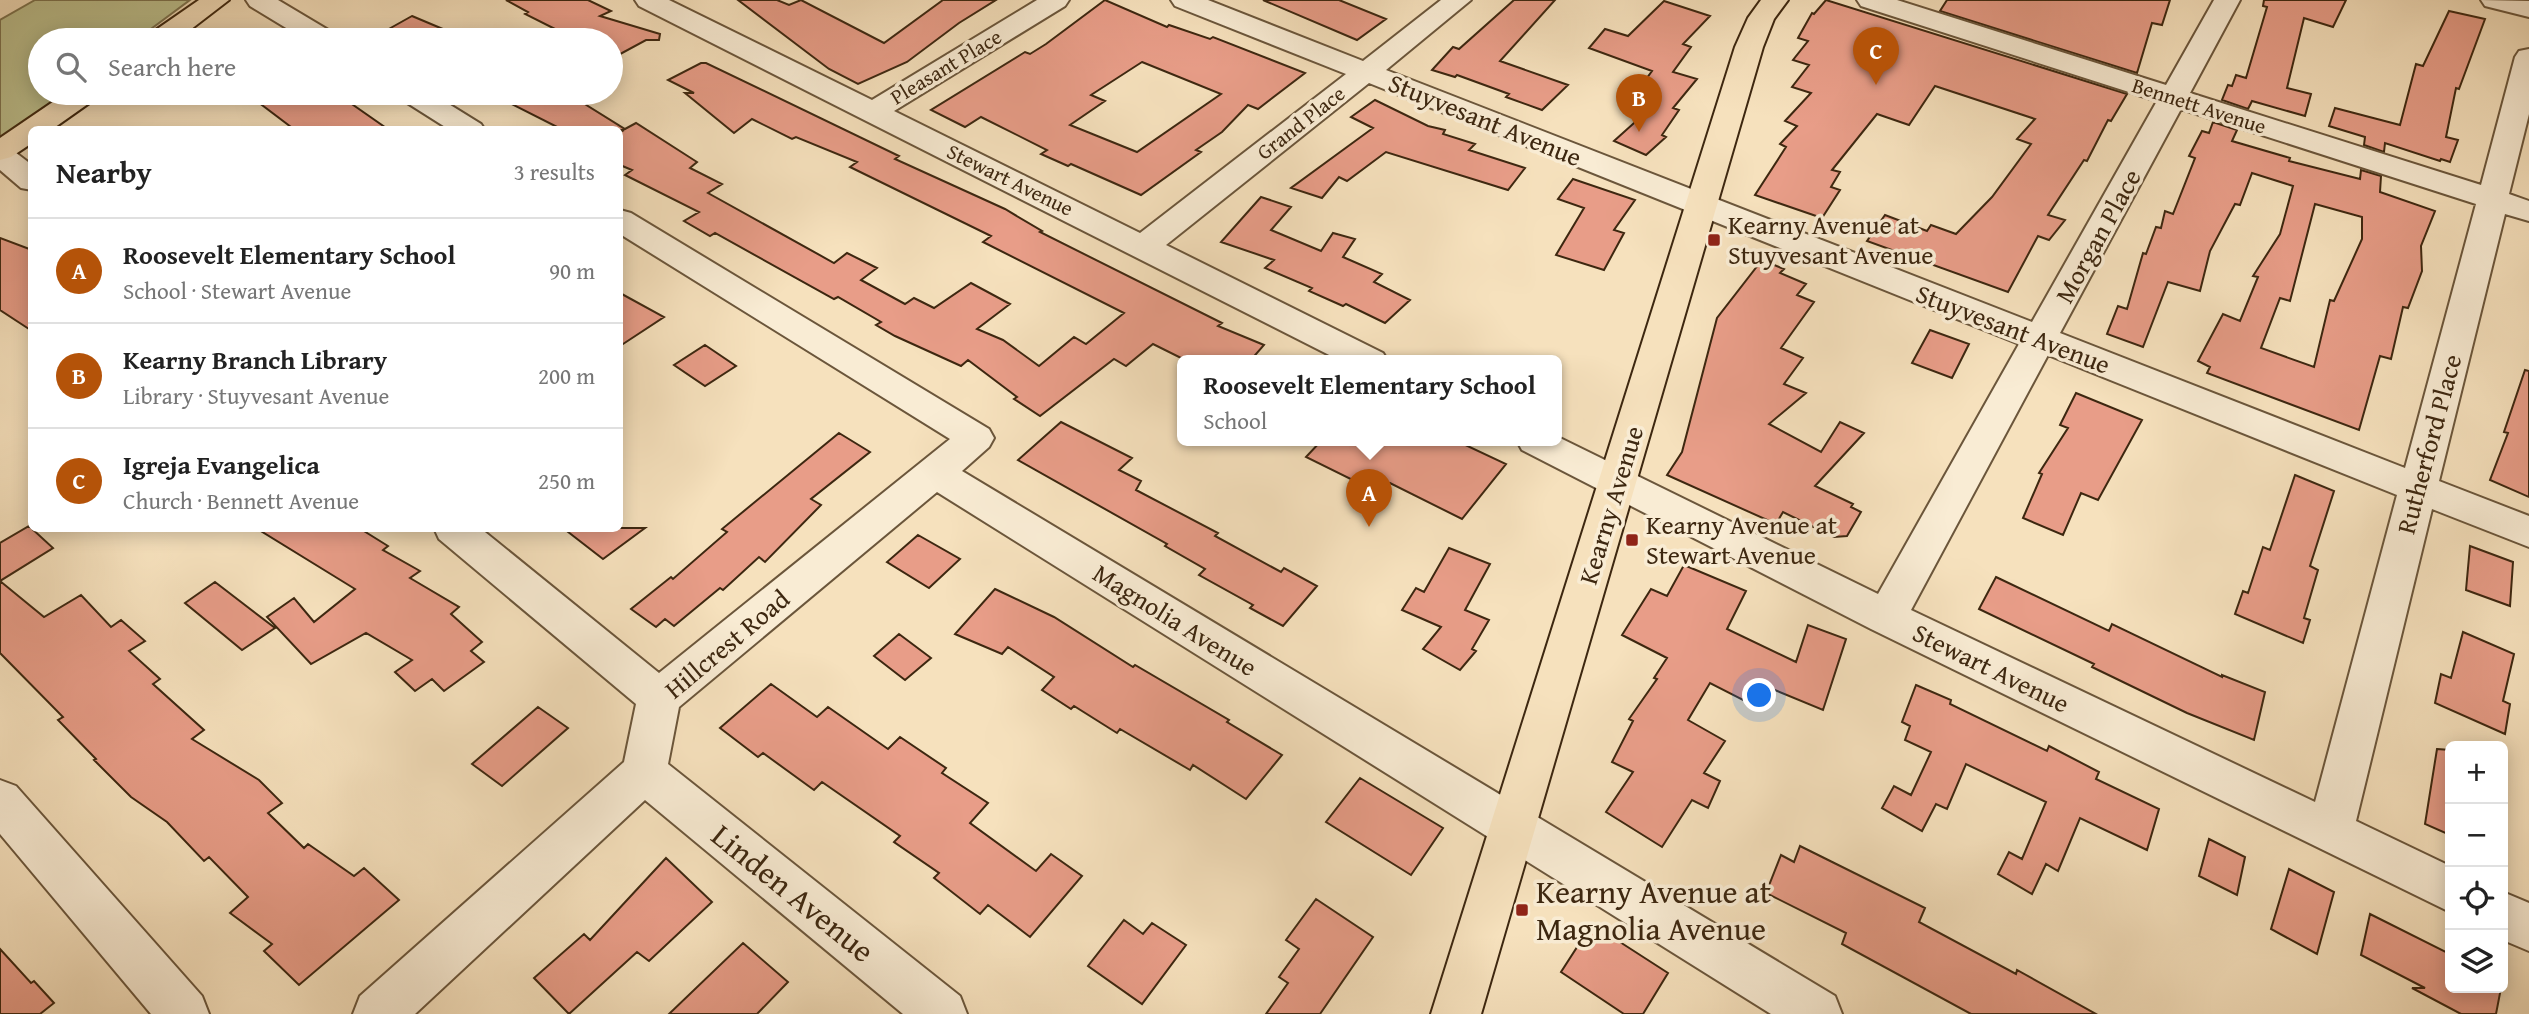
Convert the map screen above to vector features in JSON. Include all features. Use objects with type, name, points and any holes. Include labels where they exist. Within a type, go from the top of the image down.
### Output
[{"type":"main road","points":[[177,28],[216,0]]},
{"type":"main road","name":"Kearny Avenue","points":[[1456,1014],[1749,47],[1761,18],[1774,0]]},
{"type":"main road","points":[[38,126],[68,105]]},
{"type":"main road","points":[[0,153],[28,133]]},
{"type":"street","points":[[259,0],[305,28]]},
{"type":"street","name":"Stewart Avenue","points":[[648,0],[1359,355]]},
{"type":"street","name":"Pleasant Place","points":[[873,112],[1056,0]]},
{"type":"street","name":"Stuyvesant Avenue","points":[[1184,0],[2529,532]]},
{"type":"street","name":"Grand Place","points":[[1144,246],[1458,0]]},
{"type":"street","name":"Bennett Avenue","points":[[1870,0],[2529,211]]},
{"type":"street","name":"Morgan Place","points":[[1886,617],[2175,99],[2227,0]]},
{"type":"street","points":[[2494,0],[2529,9]]},
{"type":"street","name":"Rutherford Place","points":[[2330,832],[2529,57]]},
{"type":"street","points":[[430,105],[465,126]]},
{"type":"street","points":[[0,153],[28,178]]},
{"type":"street","points":[[623,222],[976,438],[935,473]]},
{"type":"street","name":"Stewart Avenue","points":[[1545,446],[1886,617],[2445,888]]},
{"type":"street","name":"Hillcrest Road","points":[[644,772],[659,698],[935,473]]},
{"type":"street","name":"Magnolia Avenue","points":[[935,473],[1817,1014]]},
{"type":"street","points":[[458,532],[659,698]]},
{"type":"street","points":[[378,1014],[644,772]]},
{"type":"street","name":"Linden Avenue","points":[[644,772],[942,1014]]},
{"type":"street","points":[[0,800],[184,1014]]},
{"type":"street","points":[[2508,918],[2529,928]]},
{"type":"green space","points":[[35,0],[190,0],[152,28],[28,28],[28,105],[48,105],[0,140],[0,20]]},
{"type":"building","points":[[506,0],[588,0],[611,11],[600,16],[660,34],[659,40],[646,40],[623,52],[623,28],[553,28],[525,14],[528,12]]},
{"type":"building","points":[[738,0],[777,0],[789,5],[801,0],[884,43],[943,0],[996,0],[959,23],[907,62],[858,84],[829,69]]},
{"type":"building","points":[[1105,0],[1167,27],[1169,25],[1210,39],[1213,37],[1305,73],[1258,109],[1248,105],[1222,132],[1196,150],[1201,152],[1141,195],[1071,164],[1068,166],[1041,154],[1047,150],[981,117],[965,127],[931,110],[1025,52],[1030,54]],"holes":[[[1142,62],[1221,94],[1137,152],[1070,125],[1105,101],[1091,95]]]},
{"type":"building","points":[[1263,0],[1339,0],[1386,19],[1357,40]]},
{"type":"building","points":[[1514,0],[1555,0],[1500,61],[1568,85],[1542,110],[1506,97],[1509,94],[1457,75],[1455,77],[1432,70],[1453,47],[1459,49]]},
{"type":"building","points":[[1826,0],[2127,94],[2111,121],[2108,120],[2087,161],[2084,160],[2048,215],[2065,220],[2049,240],[2038,236],[2008,292],[1867,241],[1885,215],[1927,231],[1931,225],[1956,234],[1992,197],[2031,144],[2017,139],[2035,119],[1935,86],[1909,125],[1877,114],[1832,170],[1840,172],[1831,187],[1840,190],[1822,218],[1755,195],[1786,147],[1780,144],[1797,126],[1785,121],[1811,93],[1792,87],[1809,65],[1793,60],[1808,41],[1798,38],[1812,13]]},
{"type":"building","points":[[1947,0],[2170,0],[2162,25],[2152,23],[2137,73],[1940,11]]},
{"type":"building","points":[[2264,0],[2346,0],[2333,27],[2304,18],[2287,88],[2311,94],[2305,116],[2252,101],[2248,109],[2222,100],[2236,75],[2246,78],[2267,7],[2263,6]]},
{"type":"building","points":[[1664,1],[1710,16],[1683,44],[1691,47],[1673,72],[1697,79],[1673,108],[1679,110],[1662,135],[1666,137],[1646,155],[1614,141],[1643,115],[1624,109],[1652,71],[1589,48],[1605,29],[1628,36]]},
{"type":"building","points":[[2449,11],[2485,19],[2459,89],[2456,88],[2446,137],[2458,140],[2450,162],[2385,143],[2384,152],[2364,145],[2365,137],[2329,126],[2335,108],[2400,125],[2416,64],[2423,66]]},
{"type":"building","points":[[412,16],[440,28],[391,28]]},
{"type":"building","points":[[706,63],[899,156],[895,159],[1005,209],[1042,231],[1040,232],[1222,323],[1218,326],[1264,345],[1255,355],[1177,356],[1153,344],[1126,366],[1114,359],[1040,416],[1014,399],[1017,397],[968,360],[961,366],[895,336],[876,325],[881,322],[838,297],[834,299],[715,233],[710,236],[684,221],[699,212],[625,175],[632,170],[623,166],[623,128],[636,123],[697,162],[690,168],[722,184],[708,193],[834,263],[847,253],[877,268],[861,280],[905,304],[914,298],[934,308],[971,283],[1010,304],[977,329],[1003,340],[1039,366],[1074,337],[1086,344],[1124,313],[983,242],[991,236],[850,167],[857,162],[796,137],[792,139],[752,119],[734,133],[685,93],[694,93],[668,80]]},
{"type":"building","points":[[1375,100],[1428,126],[1445,130],[1443,134],[1475,144],[1469,150],[1525,168],[1508,190],[1386,152],[1347,181],[1339,177],[1322,198],[1291,188],[1373,128],[1351,117]]},
{"type":"building","points":[[262,105],[353,105],[383,126],[290,126]]},
{"type":"building","points":[[514,105],[586,105],[620,126],[555,126]]},
{"type":"building","points":[[2213,122],[2237,130],[2232,141],[2290,158],[2289,161],[2360,179],[2361,170],[2381,176],[2380,192],[2435,211],[2421,246],[2422,271],[2408,308],[2403,307],[2391,359],[2380,356],[2359,430],[2207,373],[2210,367],[2198,361],[2223,314],[2240,321],[2258,277],[2253,276],[2280,234],[2293,186],[2252,173],[2240,205],[2235,204],[2210,251],[2200,291],[2168,282],[2143,347],[2107,334],[2118,306],[2127,309],[2143,253],[2146,254],[2156,227],[2161,228],[2165,211],[2173,214],[2195,158],[2189,156],[2202,131],[2209,133]],"holes":[[[2315,204],[2362,217],[2362,239],[2334,301],[2330,300],[2314,367],[2261,348],[2280,298],[2290,301]]]},
{"type":"building","points":[[1573,179],[1635,200],[1614,230],[1624,233],[1604,270],[1556,255],[1584,208],[1558,199]]},
{"type":"building","points":[[1261,197],[1291,207],[1271,230],[1321,251],[1333,233],[1355,239],[1343,257],[1382,274],[1374,282],[1410,300],[1385,323],[1346,304],[1343,306],[1309,291],[1312,288],[1265,268],[1274,260],[1221,242]]},
{"type":"building","points":[[0,238],[28,248],[28,328],[0,310]]},
{"type":"building","points":[[1762,260],[1784,269],[1780,273],[1806,284],[1797,295],[1814,302],[1781,348],[1803,358],[1784,384],[1806,393],[1769,424],[1821,452],[1840,422],[1864,433],[1815,486],[1853,504],[1851,507],[1861,512],[1847,536],[1834,537],[1783,512],[1776,524],[1667,475],[1682,452],[1717,318]]},
{"type":"building","points":[[623,295],[664,317],[623,344]]},
{"type":"building","points":[[1930,330],[1969,344],[1952,378],[1912,363]]},
{"type":"building","points":[[705,345],[736,366],[705,386],[674,365]]},
{"type":"building","points":[[2525,370],[2529,371],[2529,497],[2490,480],[2508,433],[2504,432]]},
{"type":"building","points":[[2076,393],[2142,420],[2098,500],[2081,493],[2063,535],[2023,518],[2042,474],[2039,473],[2068,428],[2060,425]]},
{"type":"building","points":[[1061,422],[1132,458],[1119,470],[1141,481],[1136,490],[1218,533],[1215,536],[1281,572],[1284,568],[1317,586],[1283,626],[1250,608],[1253,605],[1199,575],[1205,569],[1165,546],[1167,544],[1018,460]]},
{"type":"building","points":[[839,433],[870,452],[811,499],[821,505],[765,562],[759,557],[723,590],[720,588],[674,626],[665,619],[656,627],[631,609],[671,577],[673,579],[727,532],[722,529]]},
{"type":"building","points":[[1316,446],[1468,446],[1506,464],[1462,519],[1390,483],[1381,494],[1306,457]]},
{"type":"building","points":[[2295,475],[2334,491],[2310,566],[2318,570],[2304,618],[2310,620],[2303,643],[2235,614],[2243,591],[2248,593],[2263,547],[2270,550]]},
{"type":"building","points":[[28,527],[28,532],[36,532],[53,548],[0,581],[0,543]]},
{"type":"building","points":[[623,528],[645,528],[603,559],[568,532],[623,532]]},
{"type":"building","points":[[262,532],[365,532],[388,546],[383,550],[420,571],[410,578],[459,607],[451,614],[482,642],[471,651],[484,662],[444,691],[432,679],[415,691],[395,672],[412,660],[366,633],[311,664],[267,617],[294,598],[314,622],[355,589]]},
{"type":"building","points":[[918,535],[960,559],[929,588],[887,562]]},
{"type":"building","points":[[2470,546],[2513,562],[2510,606],[2466,590]]},
{"type":"building","points":[[1449,548],[1490,564],[1465,610],[1489,620],[1472,649],[1476,651],[1460,670],[1423,649],[1441,627],[1402,610],[1416,588],[1424,592]]},
{"type":"building","points":[[1684,565],[1746,591],[1727,629],[1796,662],[1808,625],[1846,639],[1823,710],[1753,681],[1743,700],[1710,683],[1688,720],[1725,741],[1704,773],[1720,781],[1708,808],[1692,800],[1662,847],[1606,812],[1633,772],[1612,762],[1633,721],[1629,719],[1657,679],[1654,678],[1667,658],[1622,635],[1651,589],[1667,596]]},
{"type":"building","points":[[1996,577],[2109,631],[2112,624],[2222,677],[2265,692],[2254,740],[2187,713],[2092,667],[2094,664],[1979,609]]},
{"type":"building","points":[[0,581],[44,617],[81,595],[111,627],[121,620],[145,641],[129,651],[160,679],[153,684],[204,730],[192,739],[259,780],[282,803],[268,813],[304,848],[308,844],[354,876],[364,868],[399,900],[299,985],[264,951],[272,944],[230,913],[248,897],[209,857],[204,861],[167,822],[131,797],[58,720],[63,717],[0,653]]},
{"type":"building","points":[[215,582],[275,628],[242,650],[185,603]]},
{"type":"building","points":[[995,589],[1054,617],[1133,667],[1135,665],[1229,720],[1227,722],[1282,755],[1246,799],[1193,765],[1190,770],[1120,729],[1117,733],[1074,706],[1071,709],[1042,690],[1054,677],[1008,647],[1002,654],[955,634]]},
{"type":"building","points":[[2463,632],[2514,654],[2503,701],[2510,704],[2505,734],[2435,703],[2441,674],[2451,678]]},
{"type":"building","points":[[899,634],[931,658],[905,680],[874,656]]},
{"type":"building","points":[[771,684],[817,717],[828,707],[888,749],[900,737],[946,768],[942,773],[988,803],[970,823],[1036,871],[1051,854],[1082,876],[1030,937],[988,905],[980,914],[934,878],[939,873],[894,842],[900,836],[822,782],[814,790],[763,753],[758,757],[720,728]]},
{"type":"building","points":[[1916,685],[1951,700],[1950,704],[2047,751],[2049,746],[2099,772],[2096,779],[2159,809],[2147,850],[2080,818],[2058,871],[2046,864],[2032,894],[1998,874],[2009,852],[2022,859],[2046,802],[1966,764],[1947,809],[1936,804],[1922,831],[1882,808],[1894,786],[1911,795],[1931,752],[1905,740],[1910,726],[1902,722]]},
{"type":"building","points":[[538,707],[568,728],[502,786],[472,764]]},
{"type":"building","points":[[2437,749],[2445,750],[2445,833],[2425,824]]},
{"type":"building","points":[[1360,778],[1443,828],[1411,875],[1326,822]]},
{"type":"building","points":[[2209,839],[2245,857],[2237,895],[2199,876]]},
{"type":"building","points":[[1800,846],[1925,908],[1919,922],[2016,974],[2017,970],[2096,1014],[1971,1014],[1842,944],[1846,933],[1766,893],[1781,855],[1794,862]]},
{"type":"building","points":[[666,858],[712,902],[649,961],[637,952],[569,1014],[534,978],[584,934],[590,940]]},
{"type":"building","points":[[2289,869],[2334,892],[2317,954],[2271,929]]},
{"type":"building","points":[[1316,899],[1373,937],[1320,1014],[1266,1014],[1288,983],[1279,977],[1299,949],[1286,940]]},
{"type":"building","points":[[2370,914],[2445,952],[2445,993],[2500,993],[2496,1014],[2461,1014],[2412,988],[2425,988],[2361,955]]},
{"type":"building","points":[[1124,920],[1143,934],[1152,923],[1186,945],[1142,1004],[1088,966]]},
{"type":"building","points":[[1592,924],[1668,973],[1643,1014],[1624,1014],[1561,972]]},
{"type":"building","points":[[743,943],[788,982],[757,1014],[669,1014]]},
{"type":"building","points":[[0,949],[31,983],[34,981],[54,1003],[40,1014],[0,1014]]},
{"type":"place","name":"Igreja Evangelica","points":[[1876,85]]},
{"type":"place","name":"Kearny Branch Library","points":[[1639,132]]},
{"type":"place","name":"Kearny Avenue at Stuyvesant Avenue","points":[[1714,240]]},
{"type":"place","name":"Roosevelt Elementary School","points":[[1369,527]]},
{"type":"place","name":"Kearny Avenue at Stewart Avenue","points":[[1632,540]]},
{"type":"place","name":"Kearny Avenue at Magnolia Avenue","points":[[1522,910]]}]
